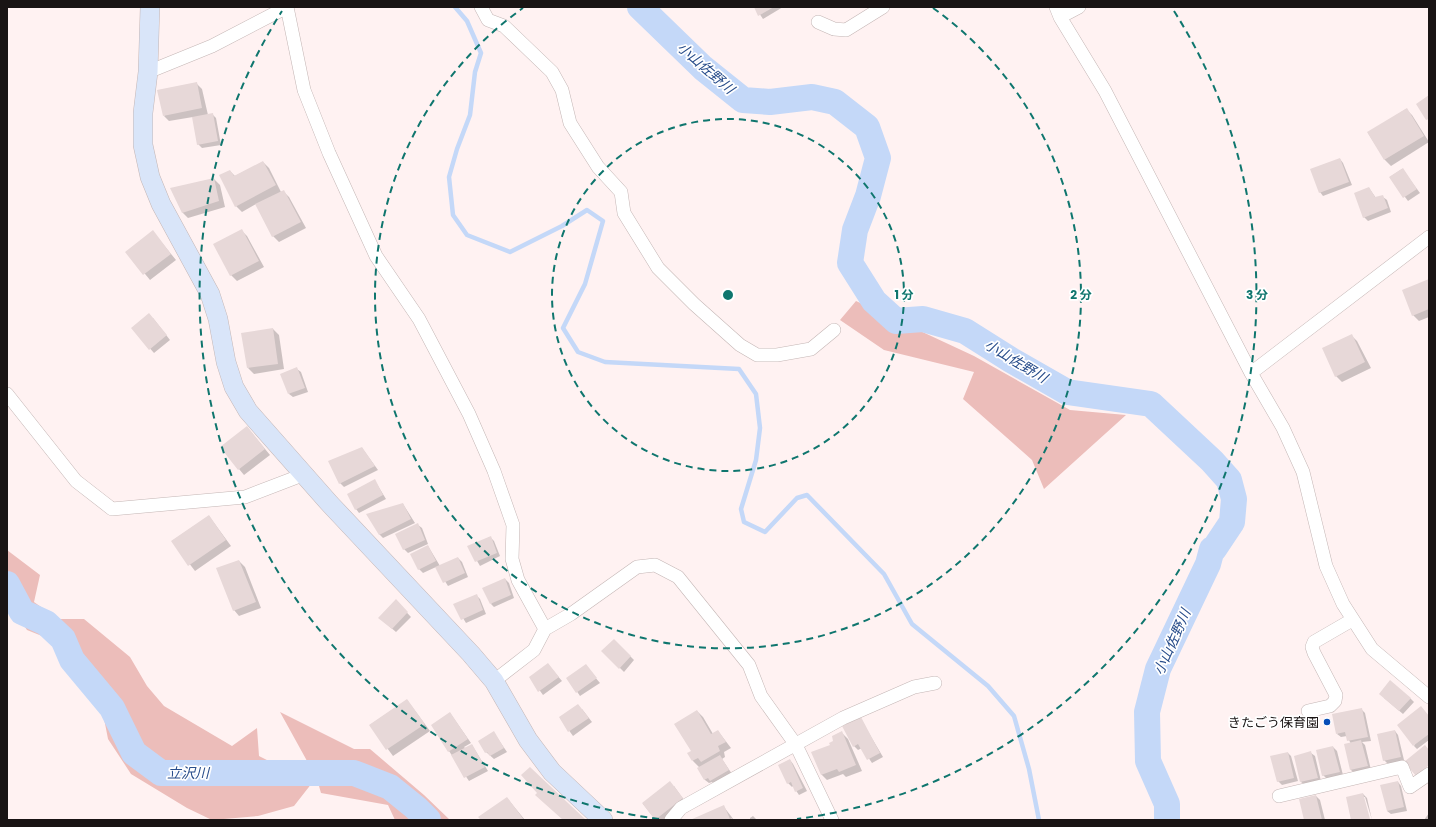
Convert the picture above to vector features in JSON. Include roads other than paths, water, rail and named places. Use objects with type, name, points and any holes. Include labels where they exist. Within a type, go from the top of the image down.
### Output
[{"type":"street","points":[[150,7],[148,72],[143,113],[143,144],[150,177],[161,204],[210,294],[218,319],[226,362],[234,387],[248,411],[330,504],[471,654],[494,681],[528,740],[552,772],[603,820]]},
{"type":"street","points":[[148,72],[212,46],[287,7],[304,90],[329,153],[376,256],[419,319],[469,414],[494,471],[514,525],[512,559],[518,580],[545,629]]},
{"type":"street","points":[[481,7],[488,20],[504,26],[552,72],[562,90],[570,123],[598,167],[621,192],[624,213],[658,268],[694,304],[740,345],[757,355],[777,355],[811,349],[834,330]]},
{"type":"street","points":[[818,22],[834,29],[846,30],[883,7]]},
{"type":"street","points":[[1079,7],[1058,12],[1105,91],[1251,373],[1283,428],[1303,472],[1326,566],[1352,620],[1372,649],[1429,697]]},
{"type":"street","points":[[1251,373],[1429,237]]},
{"type":"street","points":[[7,394],[76,481],[112,509],[245,497],[305,474]]},
{"type":"street","points":[[494,681],[534,650],[545,629],[571,614],[637,567],[655,565],[678,577],[749,665],[761,696],[796,745],[832,820]]},
{"type":"street","points":[[1308,711],[1330,706],[1335,701],[1336,695],[1314,653],[1312,647],[1314,642],[1352,620]]},
{"type":"street","points":[[671,820],[681,808],[843,718],[914,687],[935,683]]},
{"type":"street","points":[[1279,796],[1402,767],[1410,787],[1429,774]]},
{"type":"waterway","points":[[455,7],[467,21],[481,53],[475,72],[470,115],[457,149],[449,177],[453,215],[467,235],[510,252],[562,226],[587,210],[603,221],[585,284],[563,328],[578,352],[605,362],[739,369],[756,394],[760,428],[756,460],[741,509],[744,522],[765,532],[797,498],[807,495],[884,574],[912,624],[988,686],[1014,716],[1029,769],[1039,820]]},
{"type":"waterway","name":"小山佐野川","points":[[640,7],[703,68],[743,100],[770,102],[812,97],[835,102],[867,127],[878,158],[868,196],[855,230],[850,263],[874,301],[896,321],[923,319],[965,331],[1011,360],[1067,392],[1151,404],[1212,461],[1229,480],[1234,499],[1232,522],[1214,549],[1212,549],[1208,564],[1158,669],[1147,712],[1148,761],[1167,804],[1167,820]]},
{"type":"waterway","name":"立沢川","points":[[7,584],[22,612],[46,623],[63,639],[72,660],[112,708],[134,753],[161,773],[354,773],[390,787],[428,820]]},
{"type":"place","name":"きたごう保育園","points":[[1327,722]]}]
